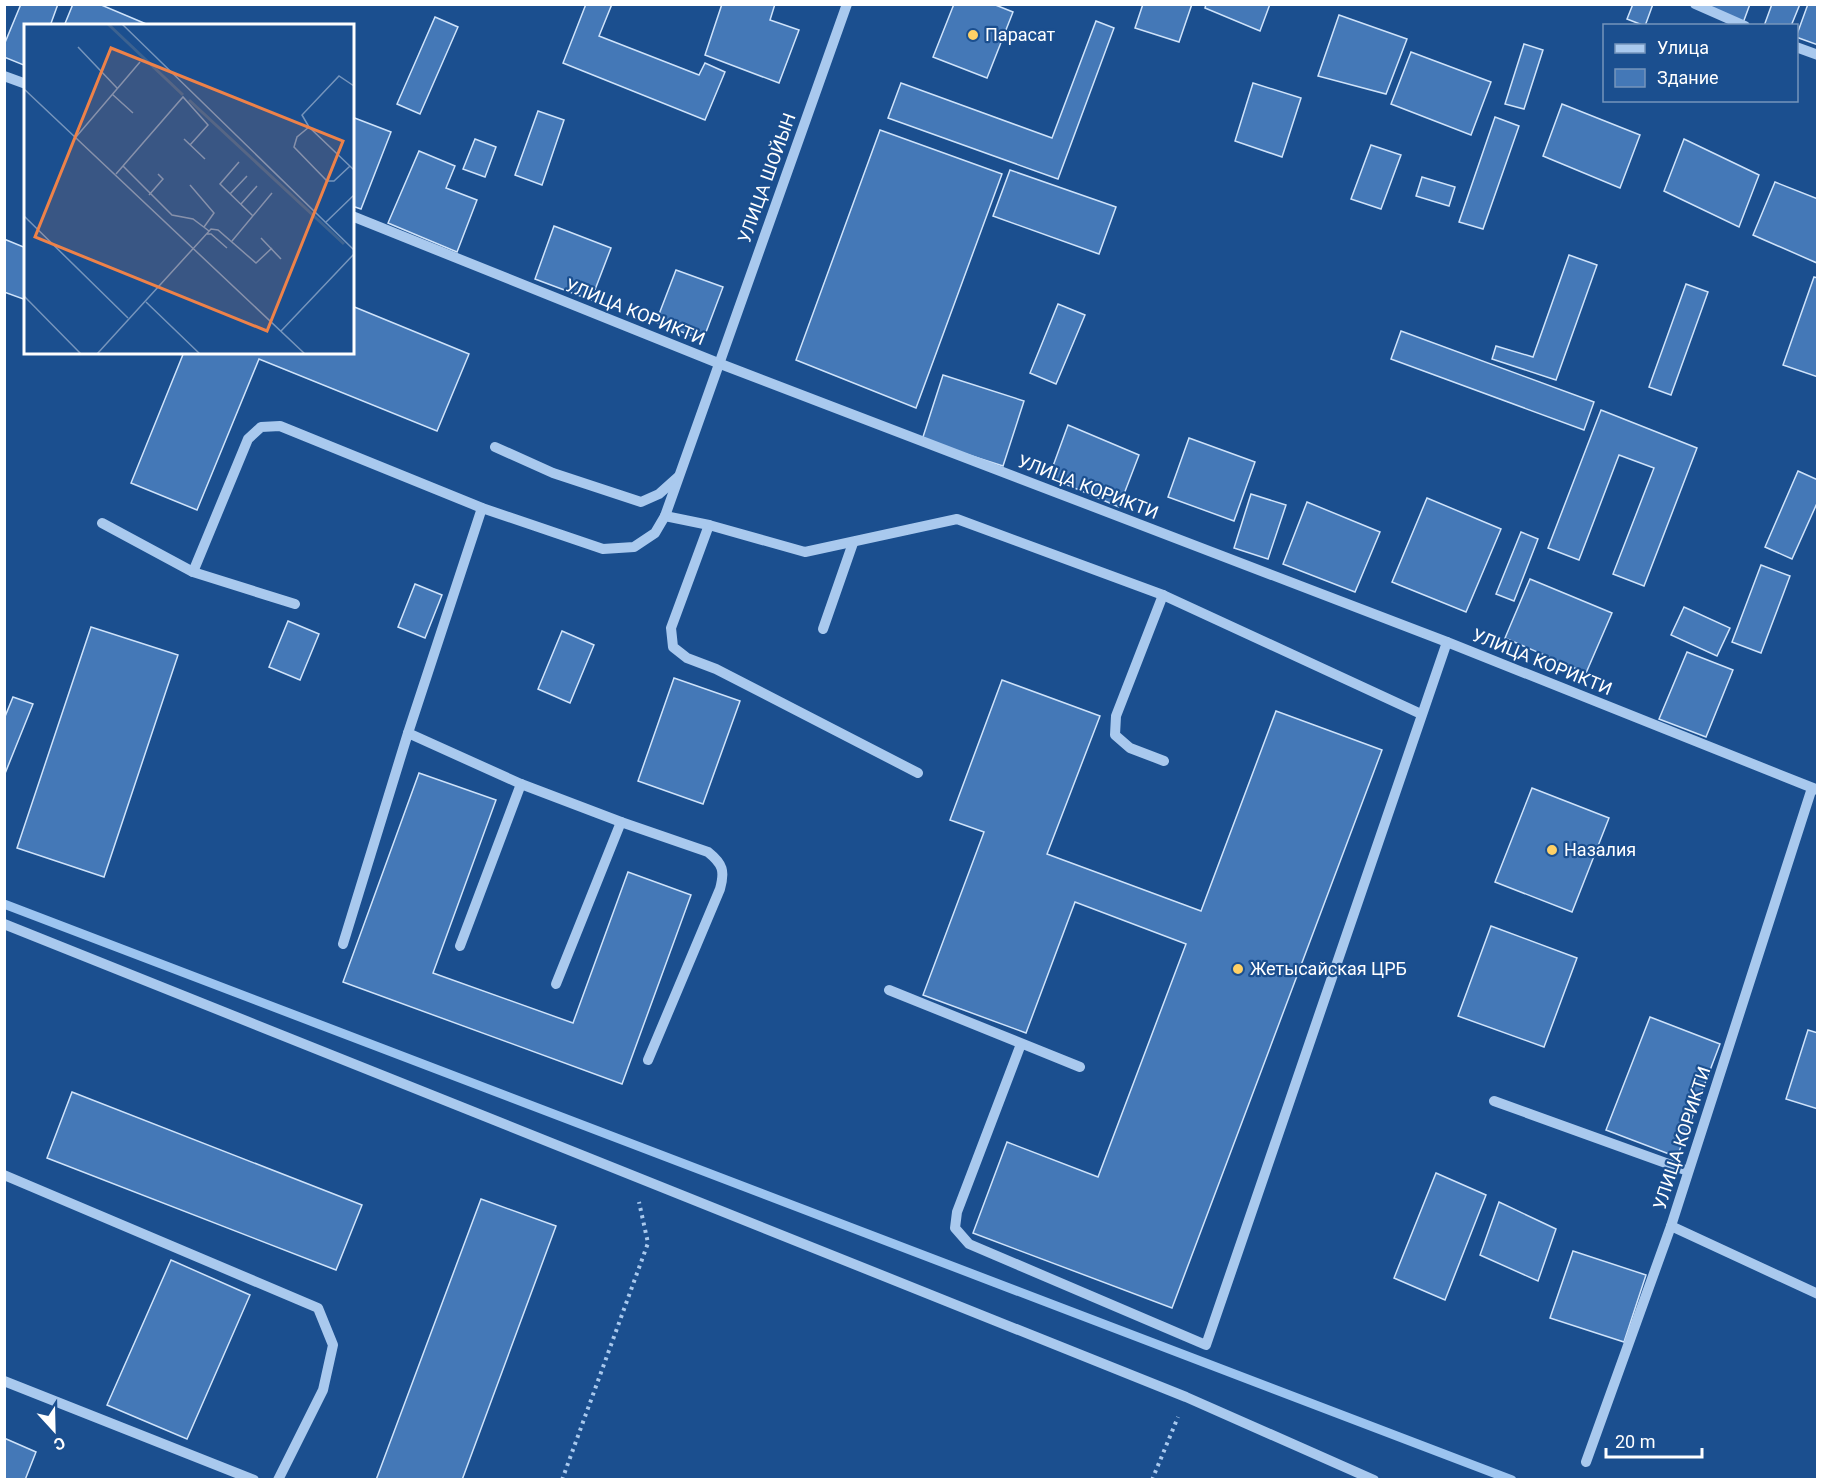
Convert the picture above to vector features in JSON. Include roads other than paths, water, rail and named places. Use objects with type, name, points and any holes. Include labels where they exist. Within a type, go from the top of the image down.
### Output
[{"type":"street","name":"УЛИЦА ШОЙЫН","points":[[665,516],[847,4]]},
{"type":"street","points":[[1695,4],[1740,24]]},
{"type":"street","points":[[1798,47],[1818,55]]},
{"type":"street","points":[[4,76],[24,83]]},
{"type":"street","name":"УЛИЦА КОРИКТИ","points":[[354,217],[718,363],[1447,642],[1815,789],[1671,1226],[1586,1462]]},
{"type":"street","points":[[193,572],[248,439],[261,427],[280,426],[482,508],[603,549],[634,547],[655,533],[665,516],[709,525],[805,552],[957,519],[1163,595],[1421,714]]},
{"type":"street","points":[[495,447],[553,473],[640,502],[659,494],[678,477]]},
{"type":"street","points":[[343,944],[408,733],[482,508]]},
{"type":"street","points":[[102,523],[193,572],[294,604]]},
{"type":"street","points":[[709,525],[671,628],[674,646],[687,658],[716,669],[918,773]]},
{"type":"street","points":[[823,629],[853,543]]},
{"type":"street","points":[[1163,595],[1116,716],[1115,735],[1130,748],[1164,761]]},
{"type":"street","points":[[1022,1044],[957,1212],[955,1228],[969,1244],[1206,1345],[1447,642]]},
{"type":"street","points":[[408,733],[521,784],[708,852],[718,860],[724,874],[720,889],[648,1060]]},
{"type":"street","points":[[460,946],[521,784]]},
{"type":"street","points":[[556,984],[621,822]]},
{"type":"street","points":[[4,924],[1186,1396],[1374,1479]]},
{"type":"street","points":[[889,990],[1080,1067]]},
{"type":"street","points":[[1494,1101],[1688,1170]]},
{"type":"street","points":[[4,1175],[318,1308],[333,1345],[322,1390],[278,1479]]},
{"type":"street","points":[[1671,1226],[1818,1294]]},
{"type":"street","points":[[4,1381],[254,1479]]},
{"type":"waterway","points":[[4,904],[1512,1480]]},
{"type":"place","name":"Парасат","points":[[973,35]]},
{"type":"place","name":"Назалия","points":[[1552,850]]},
{"type":"place","name":"Жетысайская ЦРБ","points":[[1238,969]]}]
